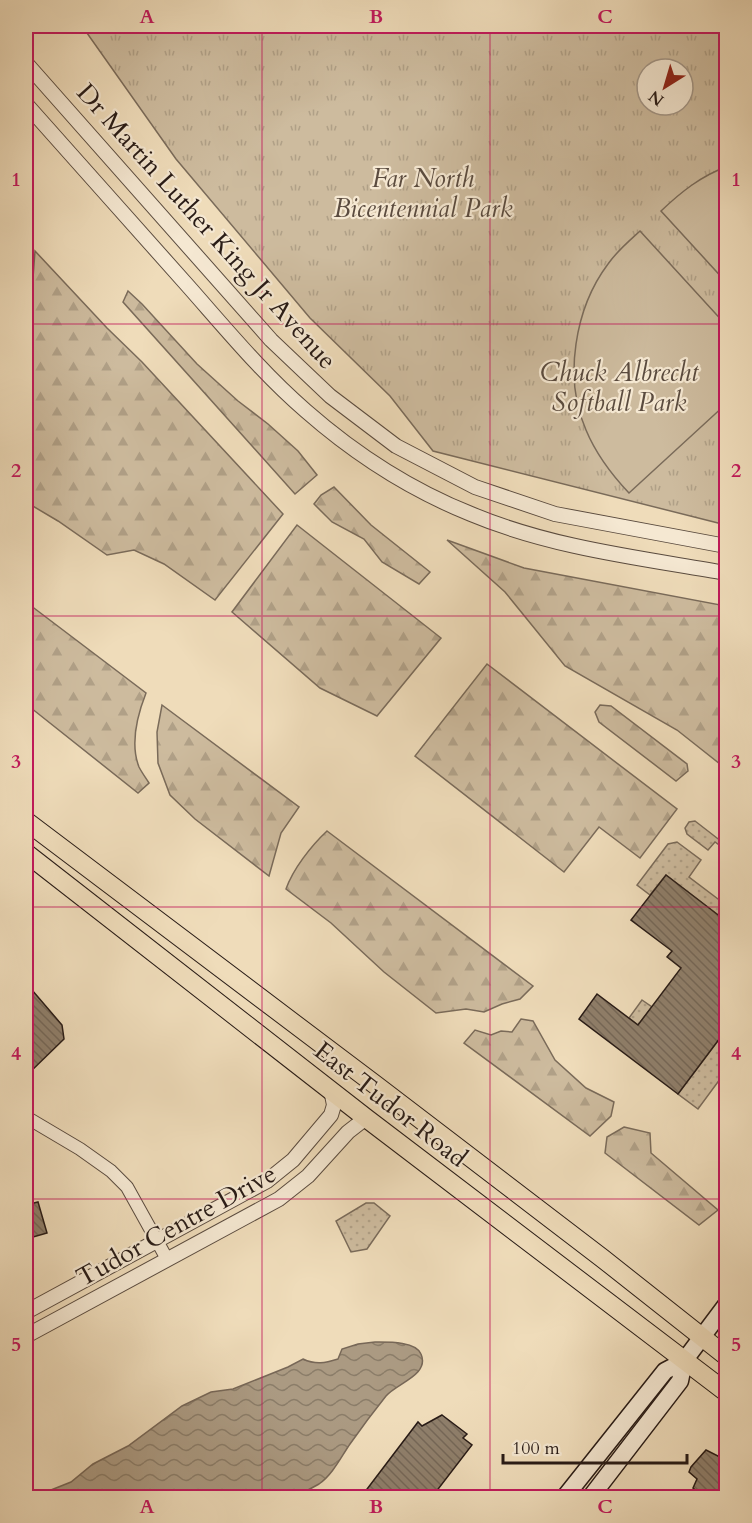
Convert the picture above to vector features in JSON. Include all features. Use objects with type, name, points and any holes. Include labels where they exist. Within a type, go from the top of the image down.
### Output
[{"type":"main road","name":"East Tudor Road","points":[[26,821],[377,1086],[726,1356]]},
{"type":"main road","name":"East Tudor Road","points":[[26,853],[366,1118],[726,1392]]},
{"type":"main road","points":[[564,1497],[664,1371],[684,1361],[726,1305]]},
{"type":"main road","points":[[590,1497],[680,1381],[684,1361]]},
{"type":"street","name":"Dr Martin Luther King Jr Avenue","points":[[26,63],[271,340],[330,396],[396,446],[475,487],[555,514],[726,546]]},
{"type":"street","name":"Dr Martin Luther King Jr Avenue","points":[[26,104],[256,363],[306,411],[355,450],[415,487],[471,514],[532,536],[726,573]]},
{"type":"street","name":"Tudor Centre Drive","points":[[26,1312],[267,1181],[293,1160],[331,1115],[333,1105],[331,1090]]},
{"type":"street","points":[[26,1117],[80,1149],[111,1171],[127,1187],[167,1259]]},
{"type":"street","name":"Tudor Centre Drive","points":[[26,1336],[279,1199],[308,1176],[348,1132],[366,1118]]},
{"type":"green space","name":"Far North Bicentennial Park","points":[[82,26],[726,26],[726,525],[433,451],[390,396],[310,318],[176,159]]},
{"type":"green space","points":[[726,167],[726,282],[661,211],[692,185]]},
{"type":"green space","name":"Chuck Albrecht Softball Park","points":[[640,231],[726,325],[726,404],[629,493],[604,463],[586,430],[579,410],[574,366],[580,322],[587,301],[608,264]]},
{"type":"green space","points":[[35,251],[283,514],[215,600],[164,564],[134,550],[107,555],[26,502],[26,307],[33,278]]},
{"type":"green space","points":[[128,291],[197,364],[298,451],[317,475],[295,494],[123,302]]},
{"type":"green space","points":[[334,487],[371,525],[430,572],[419,584],[382,562],[364,539],[332,522],[314,504],[321,495]]},
{"type":"green space","points":[[297,525],[441,638],[377,716],[320,688],[232,612]]},
{"type":"green space","points":[[447,540],[524,568],[726,606],[726,750],[720,764],[677,730],[565,666],[505,592]]},
{"type":"green space","points":[[26,602],[146,693],[137,720],[135,749],[139,767],[149,783],[138,793],[26,704]]},
{"type":"green space","points":[[487,664],[677,809],[640,858],[599,827],[564,872],[415,756]]},
{"type":"green space","points":[[162,705],[299,807],[281,833],[269,876],[195,819],[170,795],[158,763],[157,732]]},
{"type":"green space","points":[[600,705],[611,706],[687,764],[688,771],[676,781],[599,722],[595,712]]},
{"type":"green space","points":[[695,821],[726,845],[726,850],[715,842],[708,850],[687,834],[685,828],[689,822]]},
{"type":"green space","points":[[327,831],[533,986],[520,999],[484,1012],[466,1009],[436,1013],[384,972],[331,923],[286,889],[303,858]]},
{"type":"green space","points":[[677,842],[701,860],[689,877],[726,905],[726,921],[666,875],[650,895],[637,885],[668,844]]},
{"type":"green space","points":[[642,1000],[652,1007],[638,1025],[629,1018]]},
{"type":"green space","points":[[521,1019],[533,1021],[555,1060],[586,1088],[614,1102],[611,1116],[590,1136],[464,1043],[475,1030],[491,1035],[501,1031],[512,1032]]},
{"type":"green space","points":[[726,1030],[726,1071],[698,1109],[678,1094]]},
{"type":"green space","points":[[624,1127],[650,1133],[651,1153],[718,1210],[699,1225],[605,1153],[607,1137]]},
{"type":"green space","points":[[366,1203],[374,1203],[390,1216],[367,1249],[351,1252],[336,1221]]},
{"type":"water","points":[[375,1342],[401,1343],[413,1347],[421,1354],[423,1361],[421,1368],[386,1396],[333,1470],[324,1480],[310,1489],[293,1495],[281,1496],[249,1490],[243,1498],[40,1497],[71,1482],[93,1464],[128,1446],[182,1406],[211,1392],[233,1389],[303,1359],[320,1363],[329,1362],[338,1359],[342,1349]]},
{"type":"building","points":[[666,875],[726,921],[726,1030],[678,1094],[579,1019],[597,994],[638,1025],[681,968],[667,957],[672,951],[631,920]]},
{"type":"building","points":[[26,983],[62,1025],[64,1039],[26,1076]]},
{"type":"building","points":[[38,1202],[47,1233],[26,1239],[26,1205]]},
{"type":"building","points":[[442,1415],[467,1434],[463,1438],[472,1445],[432,1497],[361,1497],[418,1422],[422,1426]]},
{"type":"building","points":[[706,1450],[724,1459],[726,1463],[726,1497],[703,1497],[693,1488],[697,1479],[689,1472]]}]
